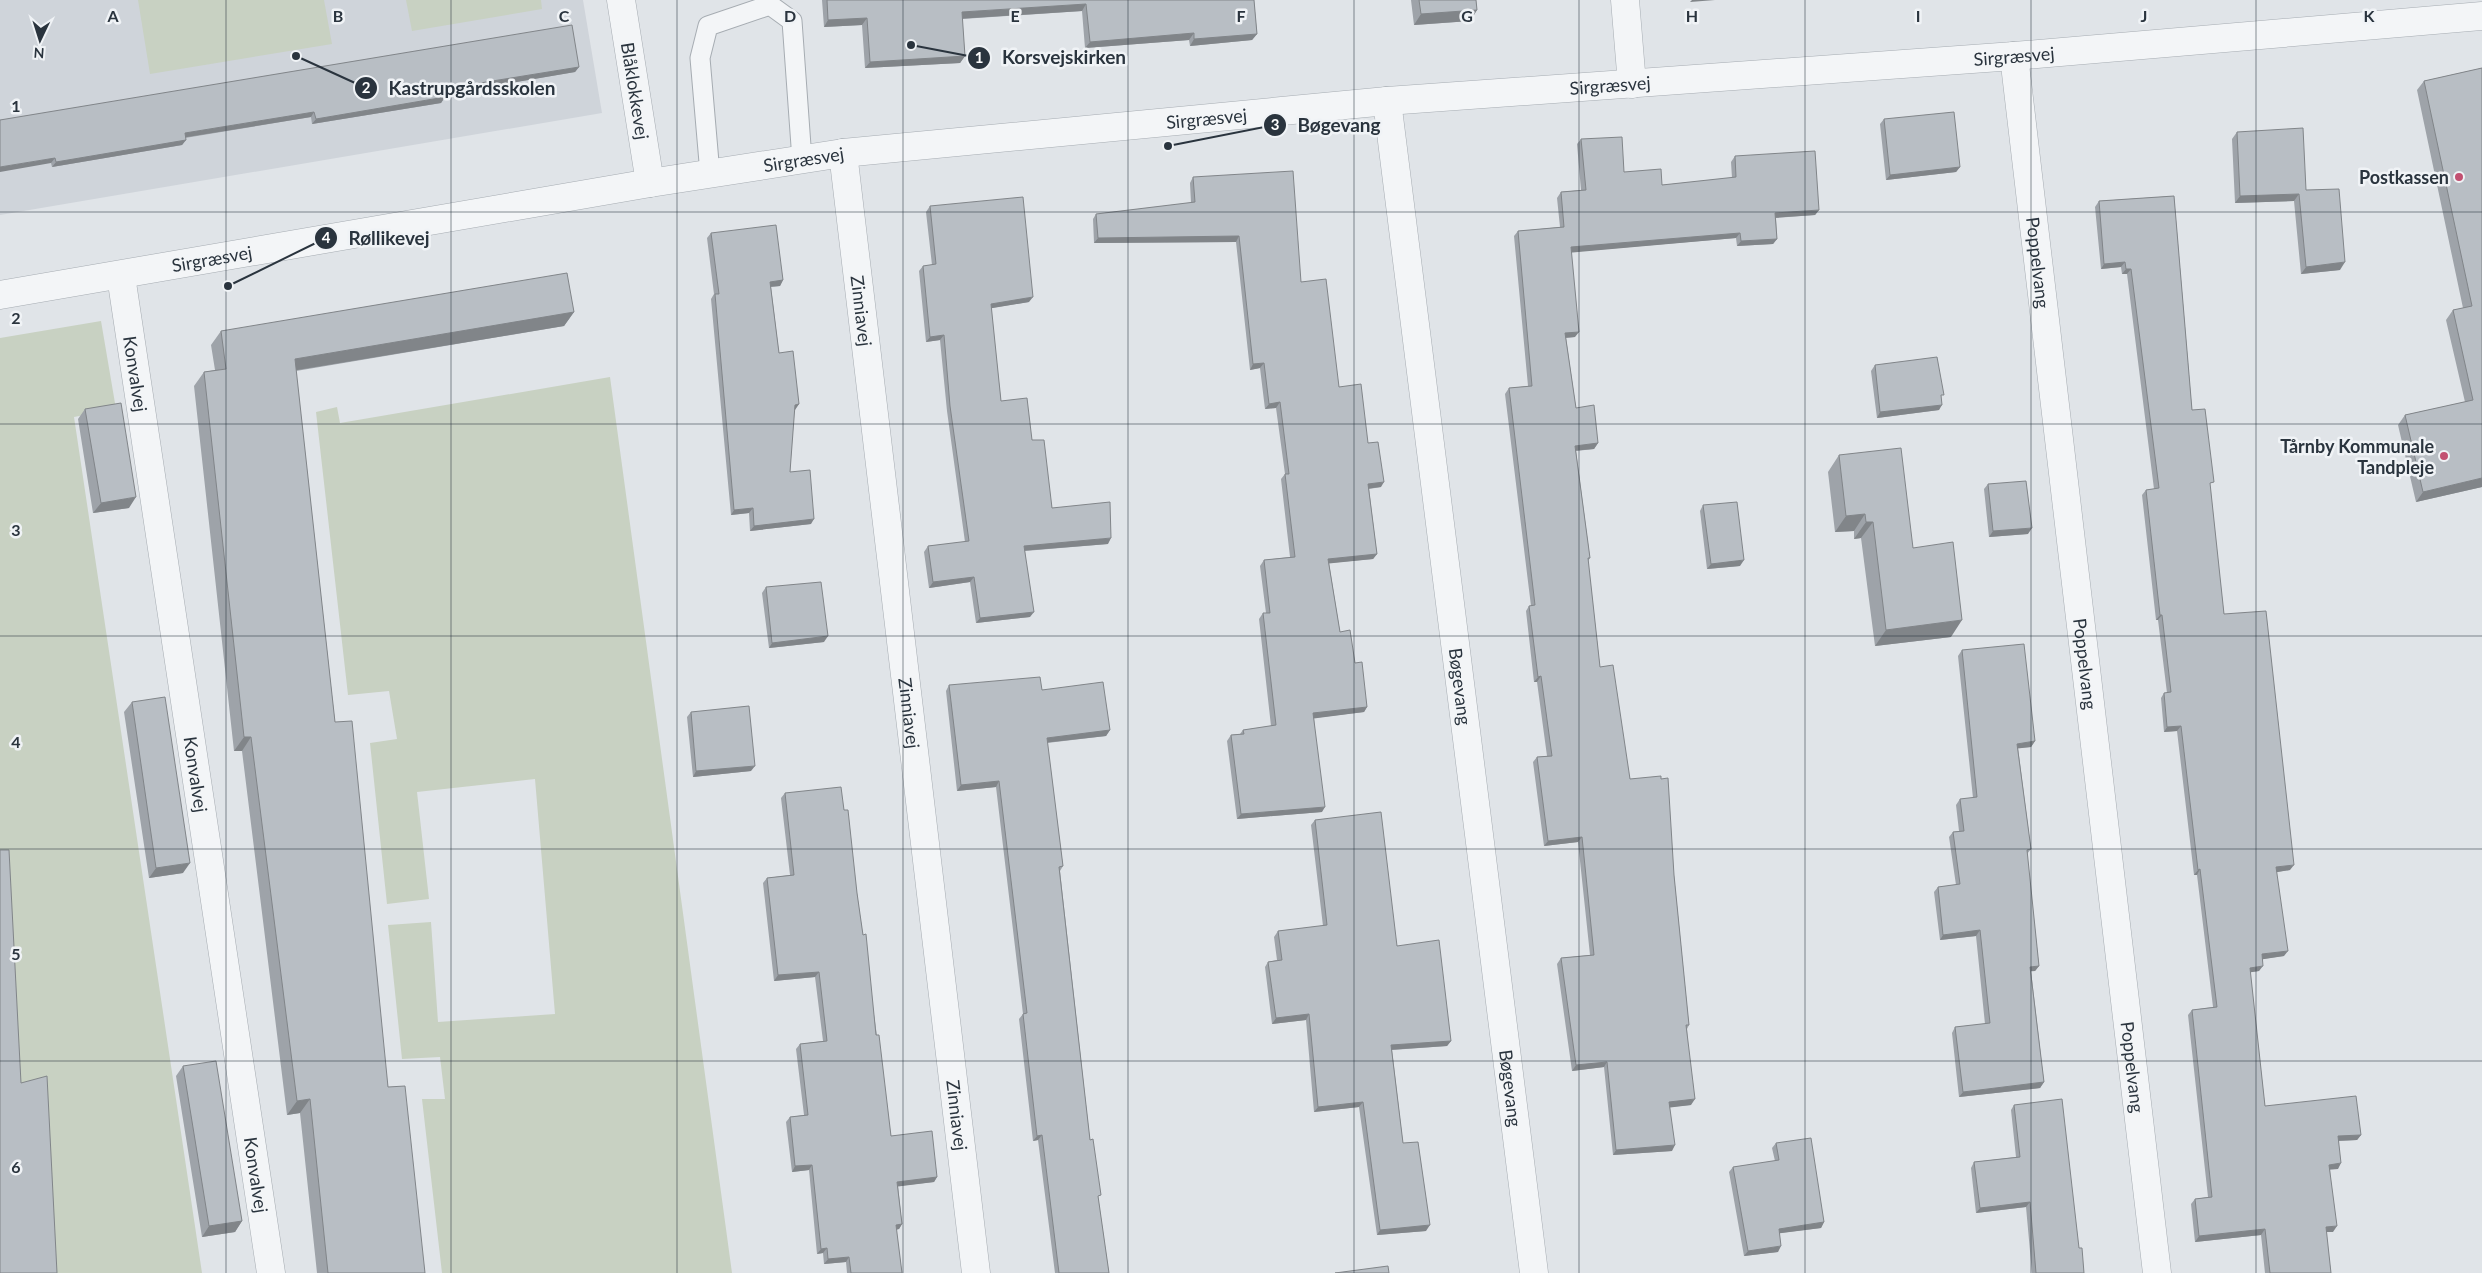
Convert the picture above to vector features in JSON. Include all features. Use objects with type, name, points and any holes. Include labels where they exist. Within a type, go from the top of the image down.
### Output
[{"type":"street","name":"Blåklokkevej","points":[[621,0],[650,183]]},
{"type":"street","points":[[1625,0],[1632,84]]},
{"type":"street","name":"Sirgræsvej","points":[[0,296],[650,183],[843,153],[1387,101],[2014,56],[2482,16]]},
{"type":"street","name":"Poppelvang","points":[[2014,56],[2157,1273]]},
{"type":"street","name":"Bøgevang","points":[[1387,101],[1534,1273]]},
{"type":"street","name":"Zinniavej","points":[[843,153],[976,1273]]},
{"type":"street","name":"Konvalvej","points":[[121,276],[272,1273]]},
{"type":"lane","points":[[710,174],[700,58],[708,26],[770,5],[792,21],[802,160]]},
{"type":"shaded area","points":[[0,0],[583,0],[602,113],[0,215]]},
{"type":"green space","points":[[138,0],[324,0],[332,44],[150,74]]},
{"type":"green space","points":[[406,0],[541,0],[542,9],[412,31]]},
{"type":"green space","points":[[101,321],[116,409],[74,417],[202,1273],[49,1273],[13,1088],[0,860],[0,338]]},
{"type":"green space","points":[[610,377],[732,1273],[442,1273],[422,1099],[445,1099],[440,1057],[402,1059],[388,925],[431,922],[438,1022],[555,1014],[535,779],[417,792],[429,899],[387,904],[370,743],[397,739],[389,691],[348,695],[316,412],[337,407],[340,423]]},
{"type":"building","points":[[827,0],[1254,0],[1257,34],[1194,39],[1194,33],[1090,42],[1086,4],[962,12],[965,56],[870,62],[867,18],[828,20]]},
{"type":"building","points":[[1419,0],[1476,0],[1477,10],[1421,14]]},
{"type":"building","points":[[572,25],[579,67],[443,89],[445,97],[316,119],[314,112],[185,133],[186,140],[56,162],[55,158],[0,167],[0,120]]},
{"type":"building","points":[[2482,68],[2482,478],[2423,492],[2405,415],[2473,400],[2453,310],[2472,306],[2424,81]]},
{"type":"building","points":[[1954,112],[1960,167],[1890,175],[1884,119]]},
{"type":"building","points":[[2303,128],[2306,190],[2339,189],[2345,262],[2306,267],[2299,194],[2240,196],[2237,132]]},
{"type":"building","points":[[1622,137],[1624,172],[1661,169],[1662,185],[1736,177],[1735,156],[1815,151],[1819,210],[1775,213],[1777,239],[1741,241],[1740,233],[1571,247],[1579,332],[1565,333],[1576,408],[1594,405],[1598,443],[1575,446],[1590,558],[1588,558],[1600,667],[1613,665],[1630,779],[1661,776],[1661,779],[1668,778],[1674,875],[1689,1025],[1686,1025],[1695,1099],[1669,1102],[1675,1145],[1616,1150],[1607,1062],[1576,1065],[1561,958],[1594,955],[1582,837],[1548,841],[1537,757],[1552,756],[1541,676],[1538,677],[1529,606],[1535,605],[1509,388],[1532,386],[1518,231],[1564,227],[1561,192],[1586,190],[1581,139]]},
{"type":"building","points":[[1293,171],[1301,282],[1326,279],[1339,387],[1361,384],[1368,443],[1378,442],[1384,482],[1368,484],[1377,554],[1328,559],[1340,632],[1350,630],[1355,663],[1362,662],[1367,707],[1313,713],[1325,807],[1241,814],[1231,735],[1244,734],[1243,730],[1276,725],[1263,613],[1270,613],[1264,560],[1295,557],[1285,474],[1289,474],[1280,402],[1269,404],[1264,363],[1253,364],[1239,236],[1098,238],[1096,214],[1195,202],[1193,177]]},
{"type":"building","points":[[2174,196],[2192,410],[2205,409],[2214,482],[2210,483],[2224,614],[2266,611],[2294,865],[2276,867],[2288,951],[2262,954],[2263,966],[2250,968],[2265,1106],[2356,1096],[2361,1135],[2338,1136],[2341,1163],[2329,1165],[2337,1226],[2326,1227],[2331,1273],[2270,1273],[2265,1229],[2199,1236],[2195,1199],[2212,1197],[2192,1010],[2217,1007],[2181,726],[2167,727],[2164,693],[2171,692],[2146,490],[2159,488],[2131,269],[2126,269],[2125,262],[2104,264],[2099,201]]},
{"type":"building","points":[[1023,197],[1033,297],[991,304],[1001,401],[1027,398],[1032,440],[1044,440],[1052,508],[1110,502],[1111,538],[1024,546],[1034,612],[980,618],[974,577],[933,582],[928,546],[969,541],[950,406],[944,335],[930,337],[923,266],[936,264],[930,206]]},
{"type":"building","points":[[776,225],[783,280],[770,282],[779,353],[793,351],[799,404],[795,405],[790,472],[810,470],[814,519],[754,526],[753,508],[734,510],[715,294],[719,294],[711,233]]},
{"type":"building","points":[[567,273],[574,312],[295,359],[335,722],[352,721],[388,1087],[405,1086],[425,1273],[328,1273],[310,1099],[297,1101],[251,737],[244,737],[204,372],[226,369],[221,331]]},
{"type":"building","points":[[1937,357],[1944,395],[1941,395],[1942,405],[1880,412],[1875,365]]},
{"type":"building","points":[[121,403],[136,497],[101,503],[85,409]]},
{"type":"building","points":[[1901,448],[1913,548],[1953,542],[1962,620],[1886,630],[1873,522],[1866,522],[1865,514],[1846,516],[1839,455]]},
{"type":"building","points":[[2026,481],[2032,528],[1993,531],[1988,484]]},
{"type":"building","points":[[1737,502],[1744,560],[1711,564],[1703,505]]},
{"type":"building","points":[[821,582],[828,636],[772,643],[766,587]]},
{"type":"building","points":[[2024,644],[2035,741],[2017,744],[2031,849],[2027,850],[2039,966],[2030,967],[2044,1082],[1963,1092],[1955,1027],[1990,1023],[1980,930],[1943,935],[1938,887],[1960,884],[1953,832],[1964,831],[1960,799],[1977,797],[1962,650]]},
{"type":"building","points":[[1040,677],[1042,690],[1103,682],[1110,730],[1047,738],[1063,866],[1059,867],[1090,1140],[1093,1139],[1101,1195],[1098,1196],[1109,1273],[1059,1273],[1042,1135],[1037,1136],[1023,1014],[1027,1013],[999,781],[961,785],[949,685]]},
{"type":"building","points":[[165,697],[190,863],[156,868],[132,702]]},
{"type":"building","points":[[749,706],[755,766],[696,771],[691,712]]},
{"type":"building","points":[[841,787],[844,810],[848,810],[863,935],[866,934],[876,1035],[879,1035],[891,1136],[932,1131],[937,1177],[897,1182],[902,1224],[896,1225],[902,1273],[851,1273],[849,1257],[828,1259],[827,1248],[821,1249],[812,1165],[795,1166],[790,1117],[808,1115],[800,1044],[827,1041],[819,972],[778,975],[767,878],[794,875],[785,793]]},
{"type":"building","points":[[1381,812],[1397,946],[1439,940],[1451,1041],[1391,1045],[1403,1143],[1418,1142],[1430,1225],[1380,1230],[1363,1102],[1318,1107],[1309,1014],[1276,1018],[1268,962],[1282,960],[1278,931],[1327,925],[1315,820]]},
{"type":"building","points":[[0,850],[9,850],[21,1083],[47,1076],[57,1273],[0,1273]]},
{"type":"building","points":[[216,1061],[242,1221],[209,1226],[183,1066]]},
{"type":"building","points":[[2062,1099],[2079,1248],[2082,1248],[2084,1273],[2036,1273],[2030,1202],[1980,1208],[1974,1162],[2020,1157],[2014,1105]]},
{"type":"building","points":[[1811,1138],[1824,1222],[1779,1229],[1781,1246],[1748,1251],[1733,1167],[1779,1160],[1776,1143]]},
{"type":"building","points":[[1388,1266],[1389,1273],[1335,1273]]},
{"type":"place","name":"Korsvejskirken","points":[[911,45]]},
{"type":"place","name":"Kastrupgårdsskolen","points":[[296,56]]},
{"type":"place","name":"Bøgevang","points":[[1168,146]]},
{"type":"place","name":"Postkassen","points":[[2459,177]]},
{"type":"place","name":"Røllikevej","points":[[228,286]]},
{"type":"place","name":"Tårnby Kommunale Tandpleje","points":[[2444,456]]}]
